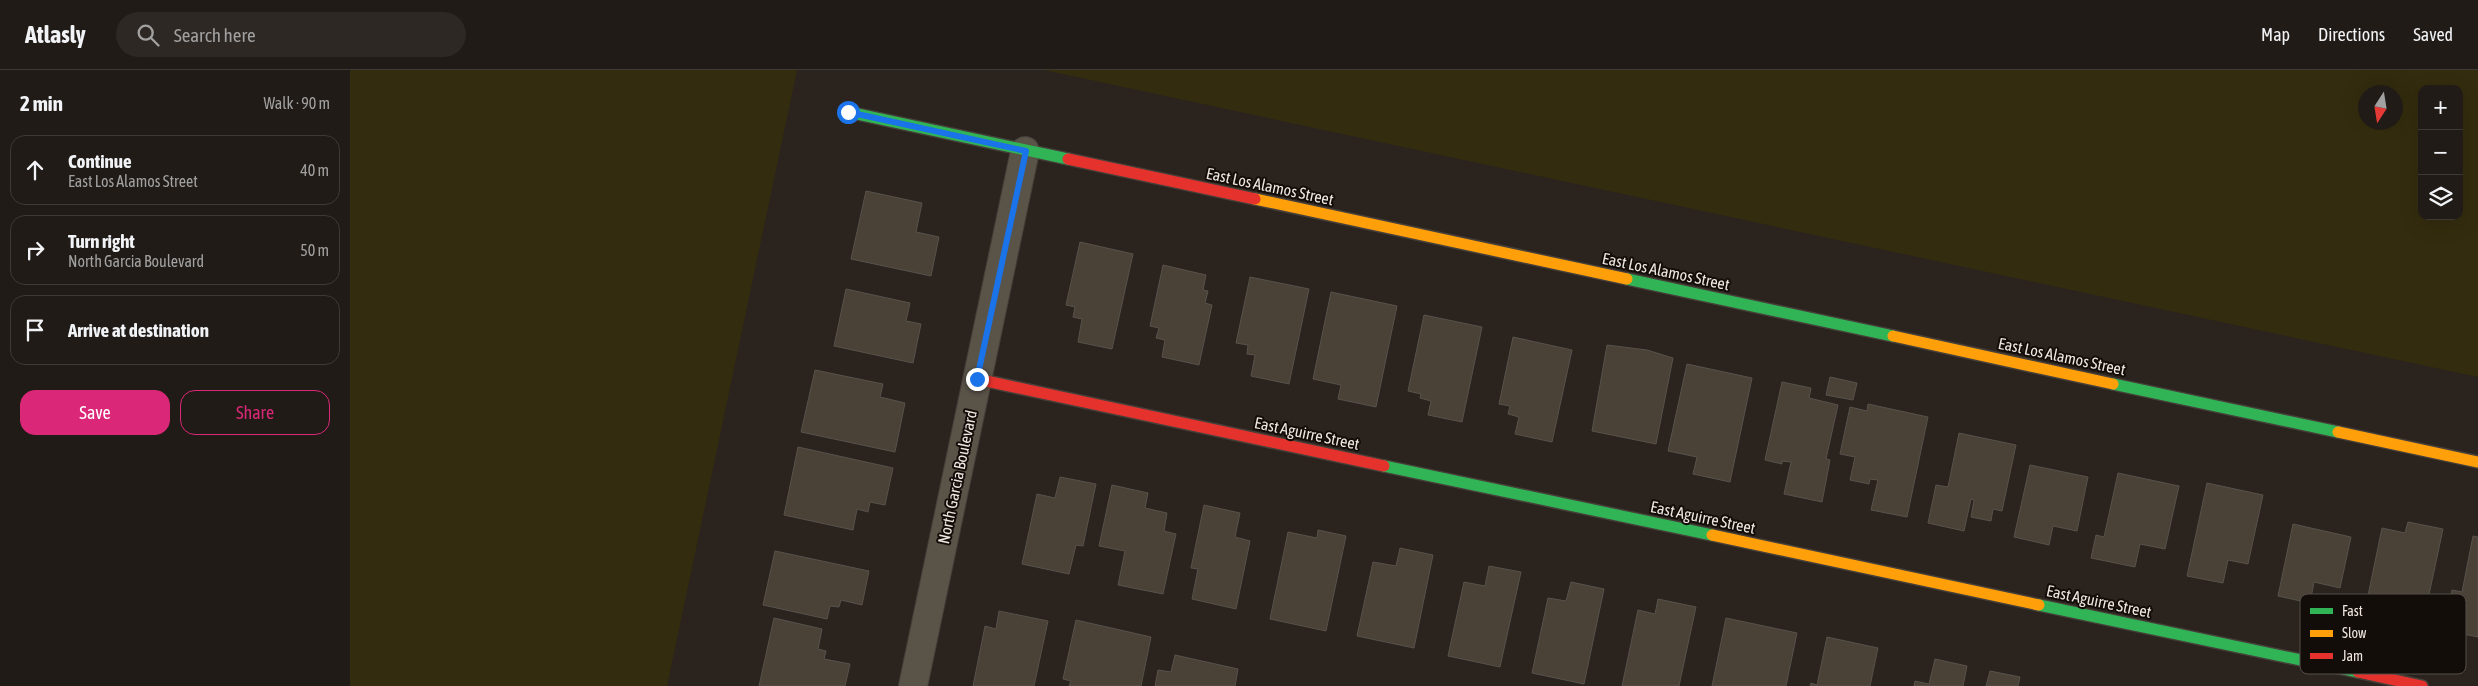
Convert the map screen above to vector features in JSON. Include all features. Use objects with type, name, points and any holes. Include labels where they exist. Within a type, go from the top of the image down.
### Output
[{"type":"street","name":"East Los Alamos Street","points":[[848,112],[2478,462]]},
{"type":"street","name":"North Garcia Boulevard","points":[[912,686],[1026,151]]},
{"type":"street","name":"East Aguirre Street","points":[[977,379],[2300,660]]},
{"type":"street","name":"East Aguirre Street","points":[[2366,674],[2422,686]]},
{"type":"sand","points":[[350,70],[797,70],[667,686],[350,686]]},
{"type":"sand","points":[[1044,70],[2478,70],[2478,377]]},
{"type":"building","points":[[866,191],[922,203],[916,232],[939,237],[931,276],[851,259]]},
{"type":"building","points":[[1080,242],[1133,254],[1112,349],[1078,342],[1082,319],[1073,317],[1075,307],[1066,305]]},
{"type":"building","points":[[1163,265],[1206,275],[1203,290],[1208,291],[1205,303],[1212,305],[1199,365],[1162,357],[1165,340],[1156,338],[1159,328],[1150,326]]},
{"type":"building","points":[[1250,277],[1309,289],[1289,384],[1251,376],[1255,355],[1247,354],[1248,345],[1236,343]]},
{"type":"building","points":[[846,289],[910,303],[906,321],[921,324],[913,363],[834,346]]},
{"type":"building","points":[[1331,292],[1397,306],[1376,407],[1338,399],[1341,385],[1313,379]]},
{"type":"building","points":[[1424,315],[1482,327],[1462,422],[1428,415],[1431,401],[1420,398],[1421,394],[1408,391]]},
{"type":"building","points":[[1513,337],[1572,350],[1552,442],[1515,434],[1519,417],[1508,414],[1510,406],[1499,404]]},
{"type":"building","points":[[1607,345],[1647,350],[1673,358],[1656,444],[1592,431]]},
{"type":"building","points":[[1687,364],[1752,378],[1730,482],[1693,474],[1697,457],[1668,451]]},
{"type":"building","points":[[815,370],[883,384],[880,397],[905,403],[895,452],[801,432]]},
{"type":"building","points":[[1830,377],[1857,383],[1853,400],[1826,395]]},
{"type":"building","points":[[1782,382],[1811,388],[1809,398],[1838,405],[1826,459],[1830,460],[1822,502],[1784,494],[1791,462],[1782,461],[1782,464],[1765,460]]},
{"type":"building","points":[[1868,404],[1928,417],[1907,517],[1871,510],[1878,480],[1870,479],[1869,484],[1850,480],[1855,457],[1840,454],[1850,407],[1867,411]]},
{"type":"building","points":[[1959,433],[2016,445],[2002,511],[1993,509],[1991,521],[1971,517],[1974,500],[1971,499],[1964,531],[1928,523],[1936,485],[1948,487]]},
{"type":"building","points":[[798,447],[893,468],[885,505],[870,502],[868,512],[857,509],[853,530],[784,515]]},
{"type":"building","points":[[2030,465],[2088,477],[2077,531],[2053,526],[2049,545],[2014,537]]},
{"type":"building","points":[[2118,473],[2179,486],[2165,549],[2140,544],[2135,567],[2091,558],[2096,535],[2104,537]]},
{"type":"building","points":[[1060,477],[1096,484],[1083,546],[1076,545],[1069,574],[1022,564],[1037,494],[1055,498]]},
{"type":"building","points":[[2207,483],[2263,495],[2248,564],[2228,560],[2223,583],[2187,576]]},
{"type":"building","points":[[1112,485],[1148,493],[1145,508],[1167,513],[1164,531],[1176,534],[1163,594],[1118,585],[1125,551],[1099,546]]},
{"type":"building","points":[[1204,505],[1240,513],[1235,537],[1250,541],[1236,609],[1192,599],[1198,569],[1191,568]]},
{"type":"building","points":[[2408,522],[2443,529],[2429,594],[2368,594],[2382,528],[2405,533]]},
{"type":"building","points":[[2293,524],[2351,537],[2340,588],[2314,582],[2312,594],[2300,594],[2300,601],[2278,596]]},
{"type":"building","points":[[1318,530],[1346,536],[1326,631],[1270,619],[1288,532],[1317,538]]},
{"type":"building","points":[[2473,536],[2478,537],[2478,637],[2466,635],[2466,594],[2451,594],[2452,590],[2462,592]]},
{"type":"building","points":[[1400,548],[1433,555],[1414,648],[1357,636],[1373,562],[1396,566]]},
{"type":"building","points":[[775,551],[869,571],[862,605],[841,600],[839,607],[830,606],[827,619],[763,605]]},
{"type":"building","points":[[1489,566],[1521,572],[1500,667],[1448,656],[1464,582],[1485,586]]},
{"type":"building","points":[[1571,582],[1604,589],[1584,684],[1532,673],[1548,598],[1566,601]]},
{"type":"building","points":[[1658,599],[1696,607],[1679,686],[1622,686],[1638,610],[1655,614]]},
{"type":"building","points":[[999,611],[1048,621],[1034,686],[973,686],[985,626],[996,629]]},
{"type":"building","points":[[774,618],[822,629],[818,649],[826,651],[824,659],[850,664],[845,686],[759,686]]},
{"type":"building","points":[[1726,618],[1797,633],[1786,686],[1712,686]]},
{"type":"building","points":[[1076,620],[1151,637],[1141,686],[1069,686],[1071,681],[1063,679]]},
{"type":"building","points":[[1827,637],[1878,648],[1870,686],[1810,686],[1811,683],[1817,685]]},
{"type":"building","points":[[1175,655],[1238,669],[1235,686],[1155,686],[1158,670],[1171,672]]},
{"type":"building","points":[[1935,659],[1967,666],[1963,686],[1914,686],[1915,681],[1929,684]]},
{"type":"building","points":[[1990,671],[2020,677],[2018,686],[1986,686]]},
{"type":"traffic: fast","points":[[848,112],[1068,159]]},
{"type":"traffic: fast","points":[[1627,279],[1893,336]]},
{"type":"traffic: fast","points":[[2113,384],[2338,432]]},
{"type":"traffic: fast","points":[[1384,466],[1712,535]]},
{"type":"traffic: fast","points":[[2039,605],[2300,660]]},
{"type":"traffic: slow","points":[[1255,199],[1627,279]]},
{"type":"traffic: slow","points":[[1893,336],[2113,384]]},
{"type":"traffic: slow","points":[[2338,432],[2478,462]]},
{"type":"traffic: slow","points":[[1712,535],[2039,605]]},
{"type":"traffic: jam","points":[[1068,159],[1255,199]]},
{"type":"traffic: jam","points":[[977,379],[1384,466]]},
{"type":"traffic: jam","points":[[2367,674],[2422,686]]},
{"type":"route","points":[[848,112],[1026,151],[977,379]]}]
